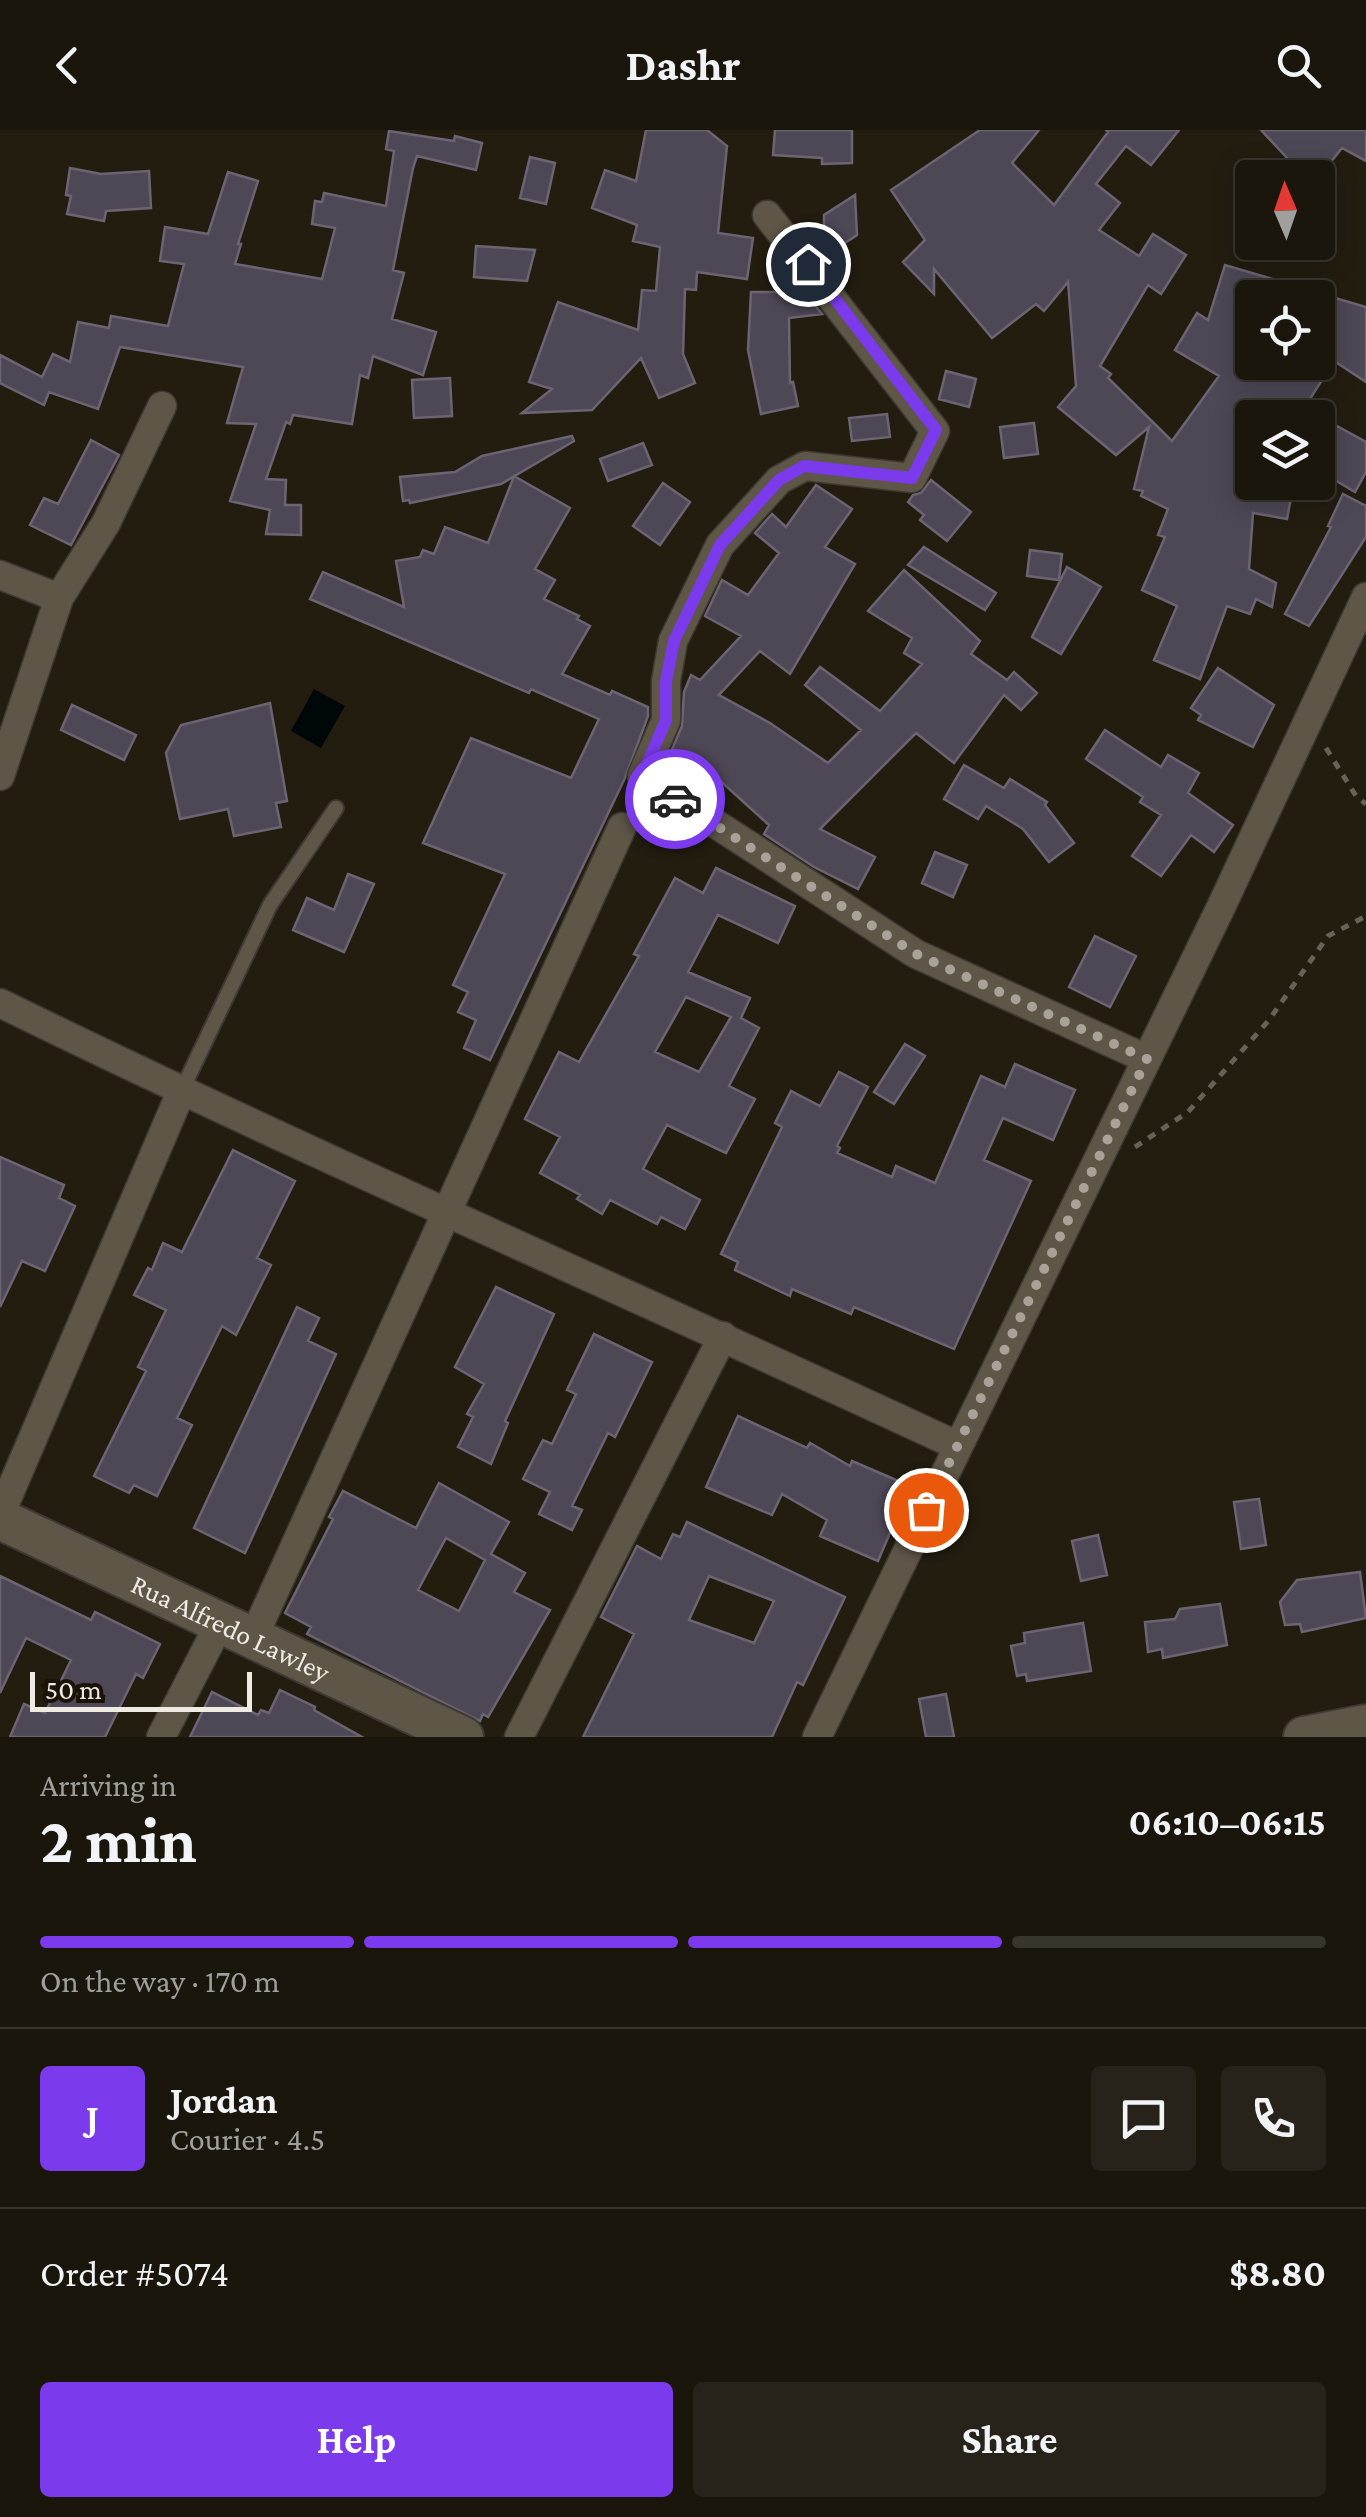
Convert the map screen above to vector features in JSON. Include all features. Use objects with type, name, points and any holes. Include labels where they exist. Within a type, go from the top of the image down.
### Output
[{"type":"main road","name":"Rua Alfredo Lawley","points":[[0,1517],[463,1737]]},
{"type":"main road","points":[[1304,1737],[1366,1725]]},
{"type":"street","points":[[768,215],[936,430],[912,478],[804,466],[779,480],[720,545],[674,641],[666,681],[666,720],[642,776],[916,954],[1147,1059]]},
{"type":"street","points":[[0,776],[60,598],[106,523],[162,406]]},
{"type":"street","points":[[0,576],[60,598]]},
{"type":"street","points":[[817,1737],[1366,598]]},
{"type":"street","points":[[161,1737],[238,1629],[448,1213],[622,827]]},
{"type":"street","points":[[0,1003],[181,1092],[958,1446]]},
{"type":"street","points":[[0,1517],[181,1092]]},
{"type":"street","points":[[519,1737],[723,1336]]},
{"type":"lane","points":[[181,1092],[270,906],[336,808]]},
{"type":"path","points":[[1308,720],[1356,796],[1366,804]]},
{"type":"path","points":[[1130,1151],[1188,1112],[1269,1020],[1328,936],[1366,916]]},
{"type":"shaded area","points":[[314,689],[345,706],[321,748],[291,731]]},
{"type":"building","points":[[646,130],[707,130],[727,146],[718,233],[753,238],[747,279],[697,272],[696,290],[685,289],[683,354],[695,383],[659,398],[641,358],[592,410],[522,413],[552,389],[529,382],[558,302],[638,330],[642,290],[656,291],[660,247],[633,241],[637,225],[592,208],[605,170],[636,181]]},
{"type":"building","points":[[775,130],[852,130],[852,163],[822,164],[822,158],[773,155]]},
{"type":"building","points":[[980,130],[1039,130],[1012,163],[1054,205],[1106,130],[1179,130],[1151,165],[1126,146],[1096,184],[1120,203],[1099,230],[1139,256],[1153,234],[1186,255],[1161,294],[1148,285],[1100,366],[1172,441],[1219,376],[1175,350],[1197,313],[1208,320],[1225,265],[1276,280],[1235,280],[1235,380],[1322,380],[1309,400],[1235,400],[1235,500],[1291,500],[1287,519],[1253,513],[1249,569],[1276,583],[1272,607],[1256,599],[1250,614],[1227,606],[1200,679],[1154,660],[1177,606],[1142,590],[1165,537],[1158,535],[1168,509],[1134,489],[1149,427],[1116,455],[1058,407],[1076,386],[1068,282],[1044,311],[1036,304],[992,338],[934,269],[934,294],[903,262],[925,240],[891,190]]},
{"type":"building","points":[[1261,130],[1366,130],[1366,161],[1342,148],[1332,160],[1288,159]]},
{"type":"building","points":[[389,131],[454,141],[455,136],[482,143],[476,170],[417,156],[413,168],[393,270],[404,273],[392,319],[436,332],[423,375],[373,356],[368,378],[360,375],[352,424],[293,415],[290,424],[286,422],[266,479],[286,480],[285,505],[301,505],[301,535],[266,534],[270,510],[230,501],[256,424],[227,423],[243,367],[120,347],[98,409],[49,392],[44,405],[0,383],[0,355],[42,377],[53,354],[70,362],[78,322],[109,328],[111,316],[168,326],[184,264],[160,261],[165,227],[208,234],[228,172],[258,181],[235,264],[322,279],[335,228],[312,224],[315,201],[322,202],[324,193],[386,206],[394,151],[386,149]]},
{"type":"building","points":[[530,157],[555,163],[546,204],[520,198]]},
{"type":"building","points":[[70,168],[101,174],[149,171],[151,208],[106,211],[104,221],[67,214]]},
{"type":"building","points":[[855,195],[857,235],[834,250],[824,235],[824,215]]},
{"type":"building","points":[[476,246],[535,250],[527,281],[474,277]]},
{"type":"building","points":[[751,292],[804,292],[822,314],[789,318],[790,383],[793,382],[798,406],[761,414],[748,350]]},
{"type":"building","points":[[1335,298],[1366,307],[1366,382],[1335,362]]},
{"type":"building","points":[[946,371],[976,379],[969,407],[939,399]]},
{"type":"building","points":[[450,378],[452,416],[414,418],[412,380]]},
{"type":"building","points":[[887,414],[890,437],[852,441],[849,418]]},
{"type":"building","points":[[1034,423],[1038,454],[1004,458],[1000,427]]},
{"type":"building","points":[[1337,426],[1366,442],[1366,472],[1355,492],[1335,480]]},
{"type":"building","points":[[572,436],[574,441],[501,484],[410,503],[403,501],[400,477],[455,472],[482,456]]},
{"type":"building","points":[[91,440],[119,455],[71,545],[30,525],[44,498],[58,504]]},
{"type":"building","points":[[643,443],[652,465],[608,481],[600,459]]},
{"type":"building","points":[[514,476],[570,508],[535,569],[555,580],[544,599],[579,616],[577,619],[590,626],[562,674],[648,707],[648,716],[625,778],[490,1060],[464,1048],[476,1020],[458,1012],[468,992],[453,985],[505,874],[423,843],[471,738],[571,778],[599,719],[310,599],[323,572],[404,607],[396,561],[420,557],[423,550],[434,554],[445,527],[488,543]]},
{"type":"building","points":[[931,480],[971,512],[947,541],[920,520],[924,515],[908,502]]},
{"type":"building","points":[[663,483],[690,502],[660,545],[633,526]]},
{"type":"building","points":[[816,485],[852,509],[825,547],[855,564],[790,674],[760,651],[719,695],[770,723],[828,763],[861,730],[805,685],[820,667],[880,711],[922,664],[904,653],[912,638],[868,611],[904,570],[980,641],[971,654],[1007,680],[1014,672],[1037,693],[1021,710],[1004,695],[954,763],[916,733],[820,829],[875,857],[858,889],[814,867],[764,834],[769,825],[704,766],[692,781],[667,761],[682,726],[684,692],[691,675],[700,680],[741,636],[705,616],[722,580],[748,595],[779,553],[755,533],[772,514],[786,527]]},
{"type":"building","points":[[1343,494],[1366,506],[1366,537],[1309,626],[1285,614],[1331,527],[1328,526]]},
{"type":"building","points":[[924,547],[996,593],[985,610],[908,565]]},
{"type":"building","points":[[1030,550],[1062,554],[1059,580],[1027,576]]},
{"type":"building","points":[[1067,567],[1101,587],[1061,654],[1032,637]]},
{"type":"building","points":[[1218,668],[1274,705],[1253,747],[1198,720],[1201,715],[1191,708]]},
{"type":"building","points":[[270,703],[287,801],[276,803],[281,827],[234,836],[228,809],[180,819],[166,753],[181,725]]},
{"type":"building","points":[[72,705],[136,735],[124,760],[61,730]]},
{"type":"building","points":[[1105,730],[1161,767],[1168,755],[1199,773],[1188,793],[1233,825],[1214,852],[1191,835],[1161,876],[1132,856],[1161,815],[1140,802],[1143,797],[1086,759]]},
{"type":"building","points":[[964,765],[1004,788],[1010,779],[1047,802],[1045,805],[1074,843],[1049,862],[1023,829],[986,806],[978,819],[944,799]]},
{"type":"building","points":[[935,852],[967,865],[953,897],[922,883]]},
{"type":"building","points":[[716,868],[795,906],[778,943],[718,915],[688,972],[750,998],[741,1018],[759,1028],[729,1086],[755,1099],[726,1153],[667,1125],[643,1169],[700,1200],[685,1229],[661,1217],[657,1224],[610,1200],[602,1214],[577,1199],[580,1195],[540,1173],[560,1137],[525,1119],[559,1052],[579,1062],[639,956],[634,954],[675,878],[703,893]],"holes":[[[686,997],[731,1017],[699,1072],[655,1052]]]},
{"type":"building","points":[[348,874],[374,884],[344,952],[293,930],[307,898],[334,910]]},
{"type":"building","points":[[1095,936],[1136,956],[1110,1007],[1069,987]]},
{"type":"building","points":[[905,1044],[925,1056],[894,1104],[874,1092]]},
{"type":"building","points":[[1015,1064],[1075,1090],[1053,1140],[1003,1118],[984,1160],[1031,1181],[954,1349],[854,1307],[851,1314],[792,1289],[790,1296],[735,1270],[738,1262],[721,1254],[782,1127],[775,1123],[791,1091],[820,1106],[839,1072],[868,1087],[837,1153],[892,1177],[896,1166],[935,1183],[981,1076],[1005,1087]]},
{"type":"building","points":[[233,1150],[295,1181],[257,1258],[271,1265],[236,1335],[222,1326],[177,1418],[192,1425],[157,1496],[134,1485],[129,1493],[94,1476],[146,1371],[138,1367],[166,1310],[134,1295],[148,1268],[152,1270],[163,1243],[182,1252]]},
{"type":"building","points":[[0,1157],[64,1185],[59,1198],[75,1206],[45,1271],[22,1261],[0,1307]]},
{"type":"building","points":[[496,1287],[554,1314],[505,1421],[508,1423],[491,1464],[458,1447],[473,1417],[467,1414],[484,1384],[455,1367]]},
{"type":"building","points":[[297,1307],[319,1318],[308,1341],[336,1354],[245,1553],[194,1528]]},
{"type":"building","points":[[594,1334],[652,1362],[615,1437],[608,1433],[572,1506],[582,1510],[572,1530],[539,1514],[550,1492],[523,1479],[543,1440],[552,1444],[576,1394],[567,1390]]},
{"type":"building","points":[[738,1416],[807,1448],[810,1443],[850,1466],[852,1461],[910,1486],[878,1561],[820,1536],[827,1520],[782,1494],[772,1515],[706,1487]]},
{"type":"building","points":[[439,1483],[509,1522],[491,1554],[525,1573],[514,1592],[550,1610],[488,1717],[483,1714],[480,1721],[307,1634],[311,1627],[285,1613],[343,1491],[416,1528]],"holes":[[[446,1538],[485,1560],[459,1611],[418,1590]]]},
{"type":"building","points":[[1259,1499],[1266,1545],[1241,1549],[1234,1502]]},
{"type":"building","points":[[687,1522],[845,1597],[803,1685],[797,1682],[772,1737],[583,1737],[634,1634],[601,1617],[637,1546],[661,1559],[673,1534],[680,1537]],"holes":[[[709,1576],[774,1601],[754,1643],[689,1620]]]},
{"type":"building","points":[[1098,1535],[1107,1575],[1081,1581],[1072,1541]]},
{"type":"building","points":[[1360,1572],[1366,1618],[1302,1632],[1300,1624],[1285,1625],[1280,1602],[1297,1580]]},
{"type":"building","points":[[0,1576],[91,1620],[95,1612],[160,1644],[143,1678],[136,1674],[105,1737],[10,1737],[24,1704],[45,1713],[71,1660],[26,1638],[0,1693]]},
{"type":"building","points":[[1220,1604],[1227,1645],[1163,1658],[1162,1649],[1148,1652],[1145,1622],[1175,1619],[1180,1609]]},
{"type":"building","points":[[1083,1623],[1091,1671],[1027,1681],[1026,1674],[1017,1676],[1011,1646],[1025,1643],[1024,1633]]},
{"type":"building","points":[[280,1690],[362,1737],[190,1737],[212,1692],[258,1715],[261,1710],[269,1713]]},
{"type":"building","points":[[946,1694],[954,1737],[926,1737],[919,1699]]},
{"type":"way so far","points":[[675,799],[916,954],[1147,1059],[926,1510]]},
{"type":"route","points":[[675,799],[642,776],[666,720],[666,681],[674,641],[720,545],[779,480],[804,466],[912,478],[936,430],[808,264]]}]
